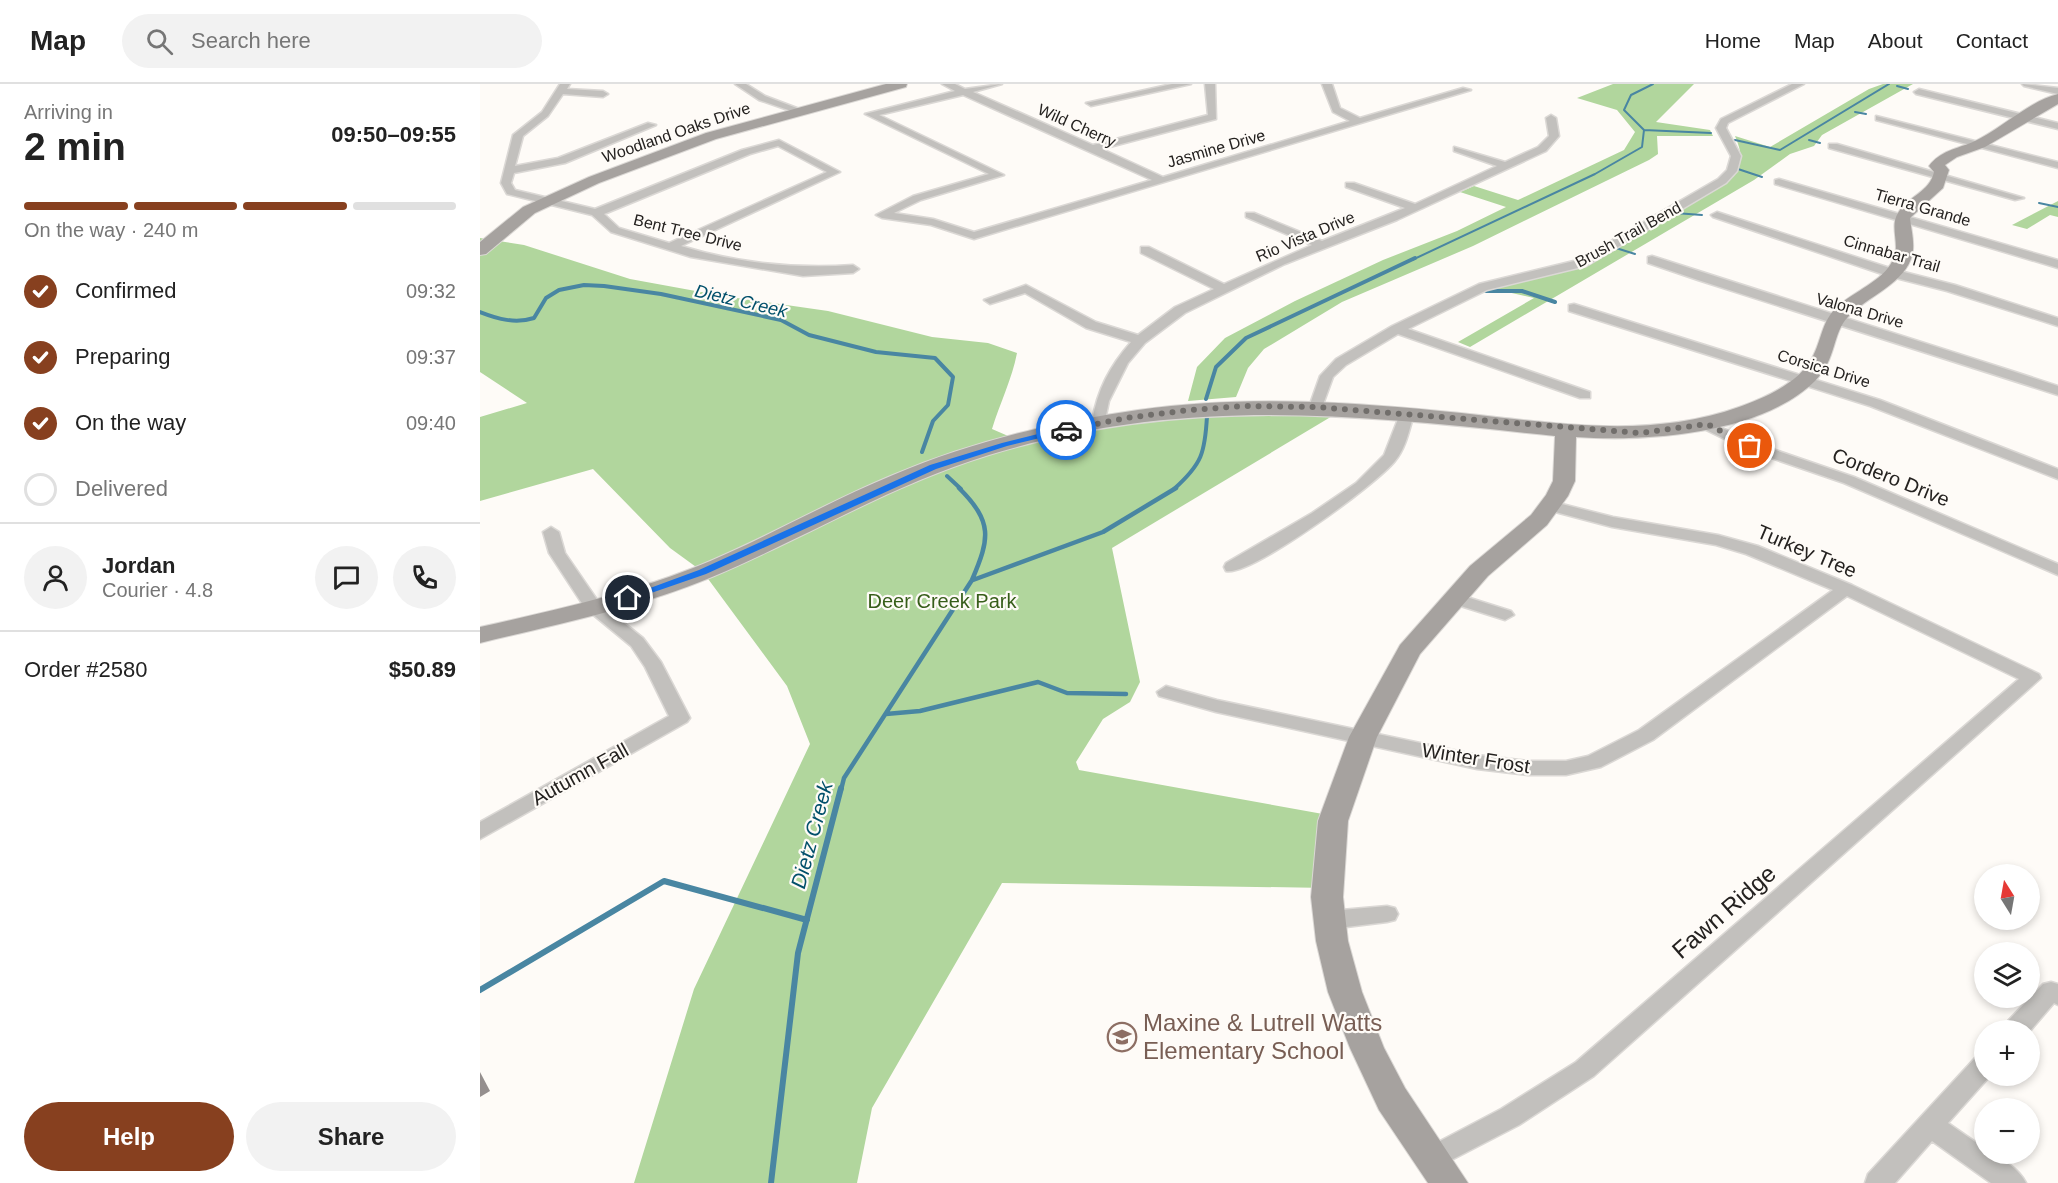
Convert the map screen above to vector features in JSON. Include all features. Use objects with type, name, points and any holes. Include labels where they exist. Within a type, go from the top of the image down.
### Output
[{"type":"street","points":[[740,84],[762,98],[797,110]]},
{"type":"street","name":"Wild Cherry","points":[[947,84],[1095,148],[1162,180]]},
{"type":"street","points":[[964,92],[997,84]]},
{"type":"street","points":[[1091,103],[1186,84]]},
{"type":"street","points":[[1095,148],[1213,117],[1210,84]]},
{"type":"street","points":[[1327,84],[1336,110],[1359,122]]},
{"type":"street","name":"Brush Trail Bend","points":[[1316,407],[1327,376],[1341,362],[1397,328],[1483,287],[1582,263],[1716,185],[1732,171],[1736,156],[1721,128],[1724,121],[1799,84]]},
{"type":"street","points":[[2027,84],[2058,91]]},
{"type":"street","name":"Woodland Oaks Drive","points":[[480,250],[529,210],[700,139],[889,85]]},
{"type":"street","points":[[603,94],[563,87],[545,114],[519,135],[508,171],[561,161],[651,125]]},
{"type":"street","name":"Jasmine Drive","points":[[964,92],[870,114],[999,175],[917,198],[882,215],[933,222],[974,236],[1466,90]]},
{"type":"street","points":[[1919,92],[2058,126]]},
{"type":"street","points":[[480,635],[594,608],[703,572],[933,467],[1005,444],[1099,422],[1167,412],[1231,407],[1316,407],[1566,429],[1640,433],[1707,424],[1774,399],[1803,381],[1823,356],[1830,326],[1840,312],[1892,273],[1902,260],[1905,250],[1902,218],[1915,201],[1936,188],[1942,173],[1951,169],[1975,146],[2058,98]]},
{"type":"street","name":"Rio Vista Drive","points":[[1099,422],[1102,401],[1111,379],[1140,340],[1180,310],[1223,288],[1322,244],[1416,208],[1507,166],[1550,143],[1554,135],[1551,118]]},
{"type":"street","points":[[1879,118],[1975,146],[2058,165]]},
{"type":"street","points":[[596,213],[746,153],[779,143],[835,172],[671,246]]},
{"type":"street","points":[[1833,146],[1942,173],[2019,198]]},
{"type":"street","points":[[1458,149],[1507,166]]},
{"type":"street","name":"Bent Tree Drive","points":[[508,171],[506,183],[511,192],[596,213],[615,230],[723,260],[784,270],[819,272],[853,270]]},
{"type":"street","name":"Tierra Grande","points":[[1779,182],[2058,264]]},
{"type":"street","points":[[1350,185],[1416,208]]},
{"type":"street","points":[[1250,215],[1322,244]]},
{"type":"street","name":"Cinnabar Trail","points":[[1717,216],[1892,273],[1951,288],[2058,322]]},
{"type":"street","points":[[1145,250],[1223,288]]},
{"type":"street","name":"Valona Drive","points":[[1652,260],[1733,289],[1937,350],[2058,391]]},
{"type":"street","points":[[990,300],[1026,289],[1091,326],[1140,340]]},
{"type":"street","name":"Corsica Drive","points":[[1574,308],[1905,414],[2058,474]]},
{"type":"street","points":[[1397,328],[1585,395]]},
{"type":"street","points":[[1232,567],[1329,507],[1378,472],[1396,447],[1407,414]]},
{"type":"street","name":"Cordero Drive","points":[[1707,424],[1750,446],[1849,480],[2058,570]]},
{"type":"street","points":[[1449,1183],[1392,1099],[1367,1048],[1345,992],[1332,941],[1330,920],[1327,875],[1333,821],[1363,737],[1409,651],[1479,571],[1539,520],[1550,506],[1564,481],[1566,429]]},
{"type":"street","name":"Turkey Tree","points":[[1550,506],[1612,522],[1740,546],[1774,557],[2032,678]]},
{"type":"street","points":[[550,532],[557,553],[594,608]]},
{"type":"street","name":"Winter Frost","points":[[1166,692],[1216,706],[1503,766],[1545,769],[1594,762],[1646,735],[1846,589]]},
{"type":"street","points":[[1454,598],[1505,615]]},
{"type":"street","name":"Autumn Fall","points":[[480,831],[680,718],[654,666],[638,642],[594,608]]},
{"type":"street","name":"Fawn Ridge","points":[[1432,1158],[1508,1120],[1585,1069],[2032,678]]},
{"type":"street","points":[[1330,920],[1387,914]]},
{"type":"street","points":[[2026,1020],[2054,993]]},
{"type":"street","points":[[1878,1183],[1974,1076]]},
{"type":"street","points":[[1930,1125],[2013,1183]]},
{"type":"green space","points":[[1613,84],[1694,84],[1656,122],[1710,130],[1713,136],[1657,136],[1658,154],[1649,160],[1473,246],[1342,302],[1264,349],[1248,368],[1236,397],[1188,401],[1197,367],[1225,338],[1295,301],[1383,260],[1457,231],[1506,207],[1460,192],[1474,186],[1518,200],[1624,150],[1635,132],[1617,110],[1577,98]]},
{"type":"green space","points":[[1883,84],[1913,84],[1822,135],[1814,146],[1790,154],[1754,180],[1470,347],[1458,342],[1534,298],[1494,289],[1584,265],[1734,176],[1740,157],[1735,136],[1770,147],[1869,89]]},
{"type":"green space","points":[[2058,201],[2058,217],[2050,215],[2027,229],[2012,225]]},
{"type":"green space","name":"Deer Creek Park","points":[[480,238],[524,245],[630,279],[723,296],[828,311],[932,337],[988,343],[1017,353],[992,429],[1020,441],[1099,422],[1344,409],[1112,548],[1140,682],[1130,702],[1103,719],[1076,762],[1079,770],[1334,816],[1327,888],[1002,883],[872,1108],[857,1183],[634,1183],[694,989],[810,744],[787,686],[703,572],[670,548],[593,469],[480,501],[480,417],[527,403],[480,372]]},
{"type":"waterway","points":[[1644,130],[1624,110],[1631,95],[1653,84]]},
{"type":"waterway","points":[[1735,140],[1780,150],[1889,84]]},
{"type":"waterway","points":[[1897,86],[1908,89]]},
{"type":"waterway","points":[[1855,112],[1866,114]]},
{"type":"waterway","points":[[1412,260],[1595,174],[1642,147],[1644,130]]},
{"type":"waterway","points":[[1644,130],[1711,133]]},
{"type":"waterway","points":[[1809,140],[1820,143]]},
{"type":"waterway","points":[[1738,169],[1762,177]]},
{"type":"waterway","points":[[2039,203],[2058,207]]},
{"type":"waterway","points":[[1675,213],[1702,215]]},
{"type":"waterway","points":[[1616,248],[1635,254]]},
{"type":"waterway","points":[[1206,399],[1216,367],[1246,338],[1415,258]]},
{"type":"waterway","name":"Dietz Creek","points":[[480,312],[507,320],[527,320],[534,318],[546,298],[559,290],[584,285],[604,286],[661,294],[781,320],[809,335],[876,352],[935,358],[953,377],[948,405],[933,421],[922,452]]},
{"type":"waterway","points":[[1486,291],[1522,291],[1555,302]]},
{"type":"waterway","points":[[1174,489],[1191,472],[1200,457],[1205,440],[1207,416]]},
{"type":"waterway","name":"Dietz Creek","points":[[947,476],[961,489]]},
{"type":"waterway","name":"Dietz Creek","points":[[841,790],[844,778],[972,580],[978,565],[985,541],[983,521],[978,511],[959,488]]},
{"type":"waterway","points":[[973,580],[1103,532],[1176,488]]},
{"type":"waterway","points":[[886,714],[920,711],[1038,682],[1067,693],[1126,694]]},
{"type":"waterway","name":"Dietz Creek","points":[[807,920],[841,788]]},
{"type":"waterway","points":[[480,990],[664,881],[807,920]]},
{"type":"waterway","name":"Dietz Creek","points":[[771,1183],[798,953],[807,920]]},
{"type":"way so far","points":[[1066,430],[1099,422],[1167,412],[1245,406],[1316,407],[1566,429],[1640,433],[1707,424],[1750,446]]},
{"type":"place","name":"Maxine & Lutrell Watts Elementary School","points":[[1122,1037]]},
{"type":"route","points":[[628,598],[703,572],[933,467],[1005,444],[1066,430]]}]
